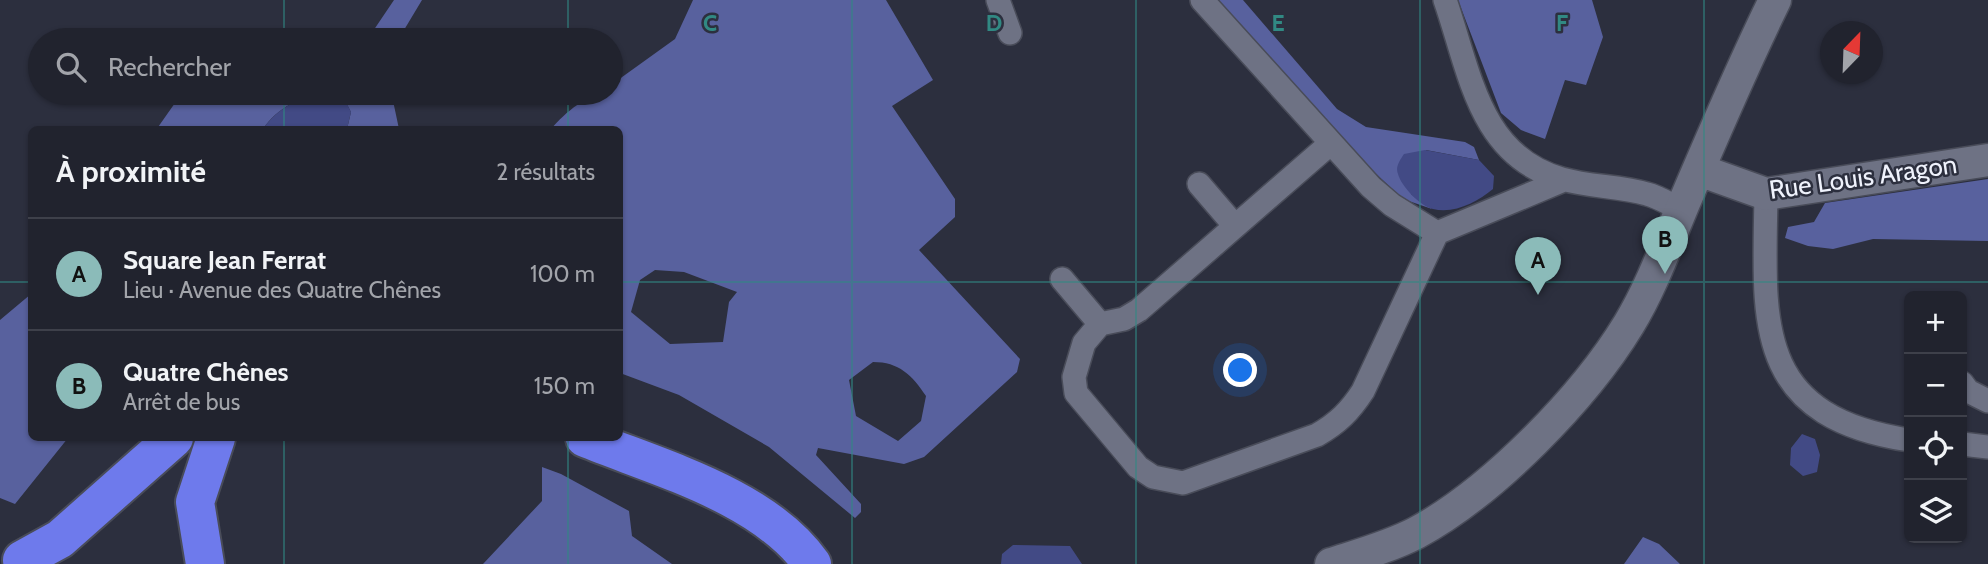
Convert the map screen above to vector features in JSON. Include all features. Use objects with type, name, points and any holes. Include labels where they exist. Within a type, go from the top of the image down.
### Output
[{"type":"highway","points":[[623,432],[741,482],[783,509],[821,544],[837,564]]},
{"type":"highway","points":[[18,557],[60,539],[171,441]]},
{"type":"highway","points":[[205,564],[195,502],[215,441]]},
{"type":"highway","points":[[592,441],[751,508],[804,552],[812,564]]},
{"type":"street","points":[[998,0],[1010,33]]},
{"type":"street","points":[[1202,0],[1371,187],[1392,205],[1437,233]]},
{"type":"street","points":[[1445,0],[1487,122],[1500,142],[1518,159],[1535,170],[1564,180],[1647,194],[1682,210]]},
{"type":"street","points":[[1331,564],[1415,534],[1479,490],[1534,441],[1597,369],[1629,323],[1775,0]]},
{"type":"street","points":[[1331,143],[1139,310],[1124,318],[1100,324],[1084,343],[1077,358],[1074,377],[1076,393],[1138,467],[1153,477],[1183,482],[1317,435],[1348,413],[1363,391],[1437,233],[1564,180]]},
{"type":"street","name":"Rue Louis Aragon","points":[[1699,170],[1766,194],[1988,160]]},
{"type":"street","points":[[1199,184],[1236,226]]},
{"type":"street","points":[[1766,194],[1767,327],[1776,357],[1792,384],[1814,405],[1880,436],[1904,439]]},
{"type":"street","points":[[1062,279],[1100,324]]},
{"type":"street","points":[[1967,386],[1988,401]]},
{"type":"street","points":[[1967,445],[1988,447]]},
{"type":"shaded area","points":[[394,0],[422,0],[405,28],[375,28]]},
{"type":"shaded area","points":[[693,0],[886,0],[933,80],[892,106],[955,199],[955,217],[919,250],[1020,359],[1017,372],[924,457],[904,464],[818,448],[816,455],[861,504],[861,512],[855,518],[769,447],[679,395],[623,374],[623,126],[554,126],[578,105],[623,105],[623,76],[675,39]],"holes":[[[655,270],[684,272],[737,292],[729,302],[723,342],[670,344],[631,312],[640,280]],[[873,362],[904,371],[926,396],[921,421],[898,441],[856,416],[849,380]]]},
{"type":"shaded area","points":[[1214,0],[1243,0],[1337,109],[1366,127],[1465,142],[1474,147],[1479,160],[1426,150],[1411,194],[1432,209],[1403,199],[1341,141]]},
{"type":"shaded area","points":[[1458,0],[1592,0],[1603,37],[1586,85],[1565,80],[1545,139],[1521,130],[1501,113]]},
{"type":"shaded area","points":[[174,105],[289,105],[266,126],[159,126]]},
{"type":"shaded area","points":[[289,105],[348,105],[351,112],[348,126],[265,126]]},
{"type":"shaded area","points":[[347,105],[394,105],[398,126],[348,126],[351,112]]},
{"type":"shaded area","points":[[1425,150],[1479,160],[1494,176],[1493,189],[1473,202],[1457,208],[1441,210],[1428,207],[1407,190],[1397,171],[1404,154]]},
{"type":"shaded area","points":[[1988,179],[1988,241],[1873,239],[1833,249],[1808,246],[1785,238],[1788,227],[1814,222],[1825,203]]},
{"type":"shaded area","points":[[28,297],[28,441],[66,441],[15,504],[0,498],[0,320]]},
{"type":"shaded area","points":[[1802,434],[1815,439],[1820,455],[1817,472],[1803,476],[1790,465],[1791,448]]},
{"type":"shaded area","points":[[542,467],[561,474],[629,511],[632,536],[672,564],[483,564],[542,501]]},
{"type":"shaded area","points":[[1643,537],[1659,544],[1680,564],[1624,564]]},
{"type":"shaded area","points":[[1013,545],[1070,546],[1082,564],[1001,564],[1002,554]]},
{"type":"place","name":"Quatre Chênes","points":[[1665,274]]},
{"type":"place","name":"Square Jean Ferrat","points":[[1538,295]]}]
